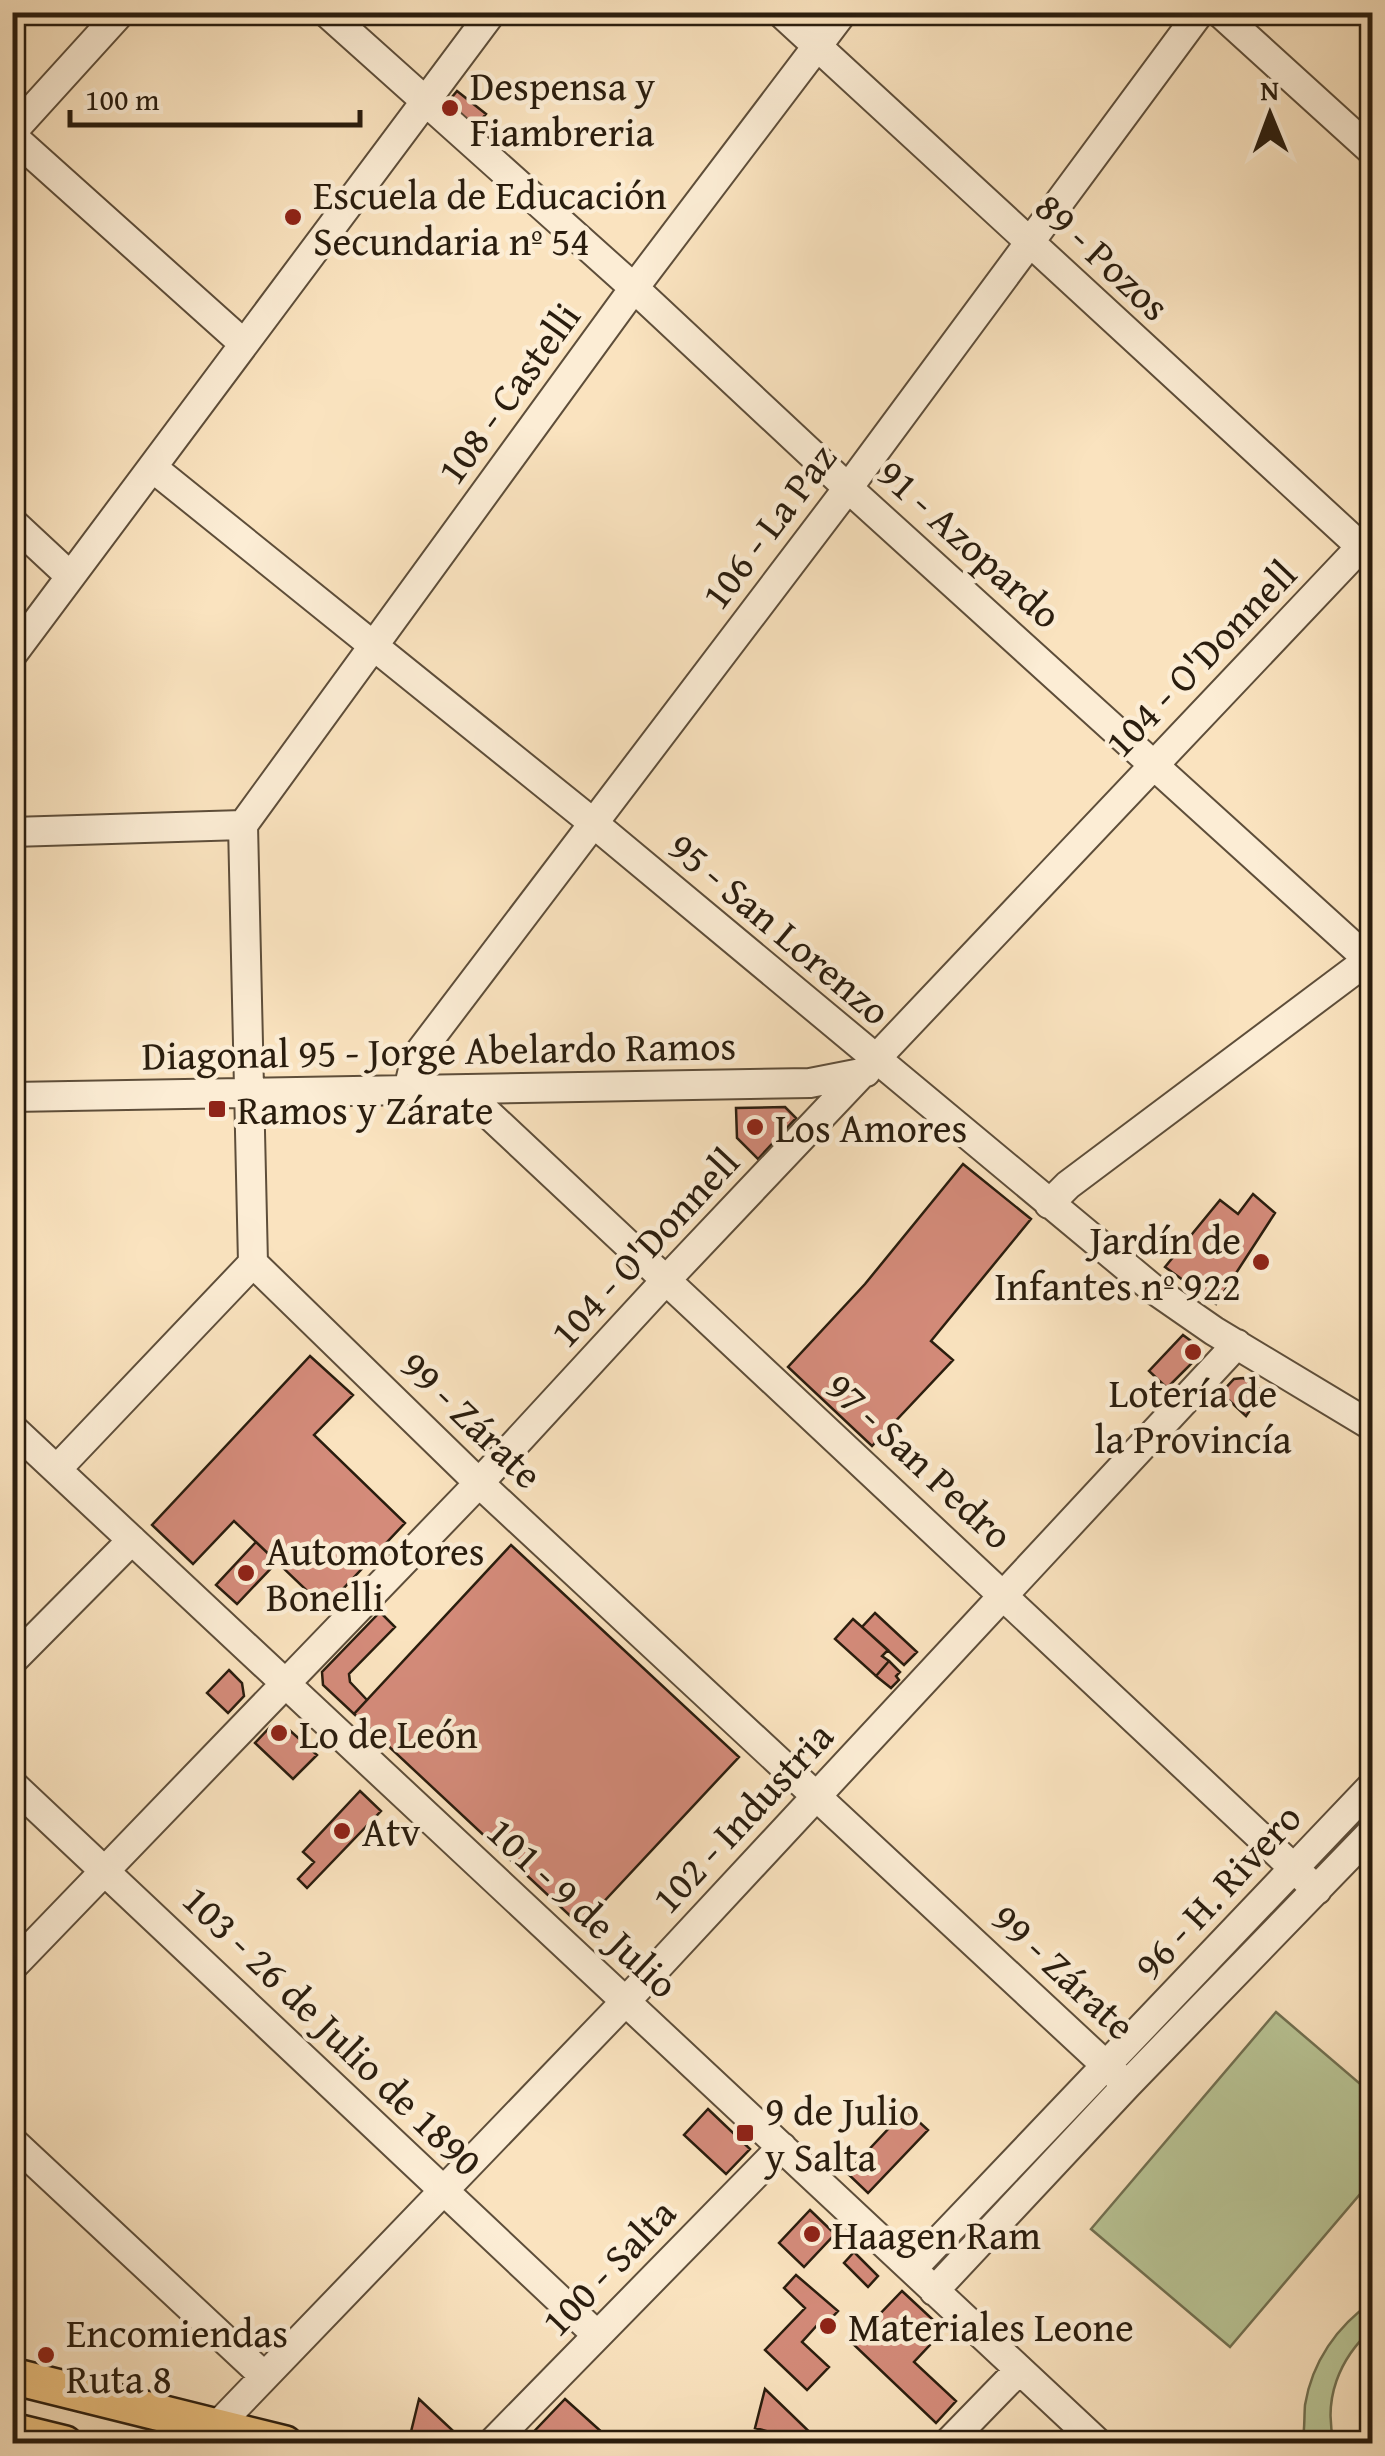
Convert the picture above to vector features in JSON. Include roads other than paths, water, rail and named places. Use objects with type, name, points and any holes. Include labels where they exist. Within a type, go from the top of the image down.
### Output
[{"type":"main road","points":[[12,2376],[285,2444]]},
{"type":"main road","points":[[12,2431],[65,2444]]},
{"type":"street","points":[[121,12],[12,134],[244,344]]},
{"type":"street","name":"91 - Azopardo","points":[[326,12],[1371,960]]},
{"type":"street","points":[[12,655],[492,12]]},
{"type":"street","name":"89 - Pozos","points":[[780,12],[1369,546]]},
{"type":"street","name":"108 - Castelli","points":[[243,825],[634,288],[844,12]]},
{"type":"street","name":"106 - La Paz","points":[[408,1090],[416,1057],[848,488],[1200,12]]},
{"type":"street","points":[[1219,12],[1372,151]]},
{"type":"street","name":"95 - San Lorenzo","points":[[153,468],[592,822],[871,1066],[1152,1288],[1372,1426]]},
{"type":"street","points":[[12,522],[70,576]]},
{"type":"street","name":"104 - O'Donnell","points":[[12,1967],[479,1482],[1154,763],[1369,546]]},
{"type":"street","points":[[12,832],[243,825],[253,1264],[57,1469]]},
{"type":"street","points":[[1049,1204],[1068,1185],[1371,960]]},
{"type":"street","name":"Diagonal 95 - Jorge Abelardo Ramos","points":[[12,1097],[810,1084],[871,1066]]},
{"type":"street","name":"97 - San Pedro","points":[[465,1092],[1317,1890]]},
{"type":"street","name":"99 - Zárate","points":[[253,1264],[479,1482],[1117,2076]]},
{"type":"street","name":"102 - Industria","points":[[217,2426],[624,2002],[1237,1344]]},
{"type":"street","name":"101 - 9 de Julio","points":[[12,1428],[1099,2444]]},
{"type":"street","points":[[12,1661],[132,1540]]},
{"type":"street","name":"103 - 26 de Julio de 1890","points":[[12,1784],[107,1869],[597,2335]]},
{"type":"street","name":"96 - H. Rivero","points":[[934,2291],[1294,1868],[1372,1786]]},
{"type":"street","name":"96 - H. Rivero","points":[[912,2269],[1317,1890],[1372,1832]]},
{"type":"street","points":[[12,2141],[264,2376]]},
{"type":"street","name":"100 - Salta","points":[[492,2444],[782,2147]]},
{"type":"street","points":[[947,2444],[1020,2370]]},
{"type":"place","name":"Despensa y Fiambreria","points":[[450,108]]},
{"type":"place","name":"Escuela de Educación Secundaria nº 54","points":[[293,217]]},
{"type":"place","name":"Ramos y Zárate","points":[[217,1109]]},
{"type":"place","name":"Los Amores","points":[[755,1127]]},
{"type":"place","name":"Jardín de Infantes nº 922","points":[[1261,1262]]},
{"type":"place","name":"Lotería de la Provincía","points":[[1193,1352]]},
{"type":"place","name":"Automotores Bonelli","points":[[246,1573]]},
{"type":"place","name":"Lo de León","points":[[279,1733]]},
{"type":"place","name":"Atv","points":[[342,1831]]},
{"type":"place","name":"9 de Julio y Salta","points":[[745,2133]]},
{"type":"place","name":"Haagen Ram","points":[[812,2234]]},
{"type":"place","name":"Materiales Leone","points":[[828,2326]]},
{"type":"place","name":"Encomiendas Ruta 8","points":[[46,2355]]}]
